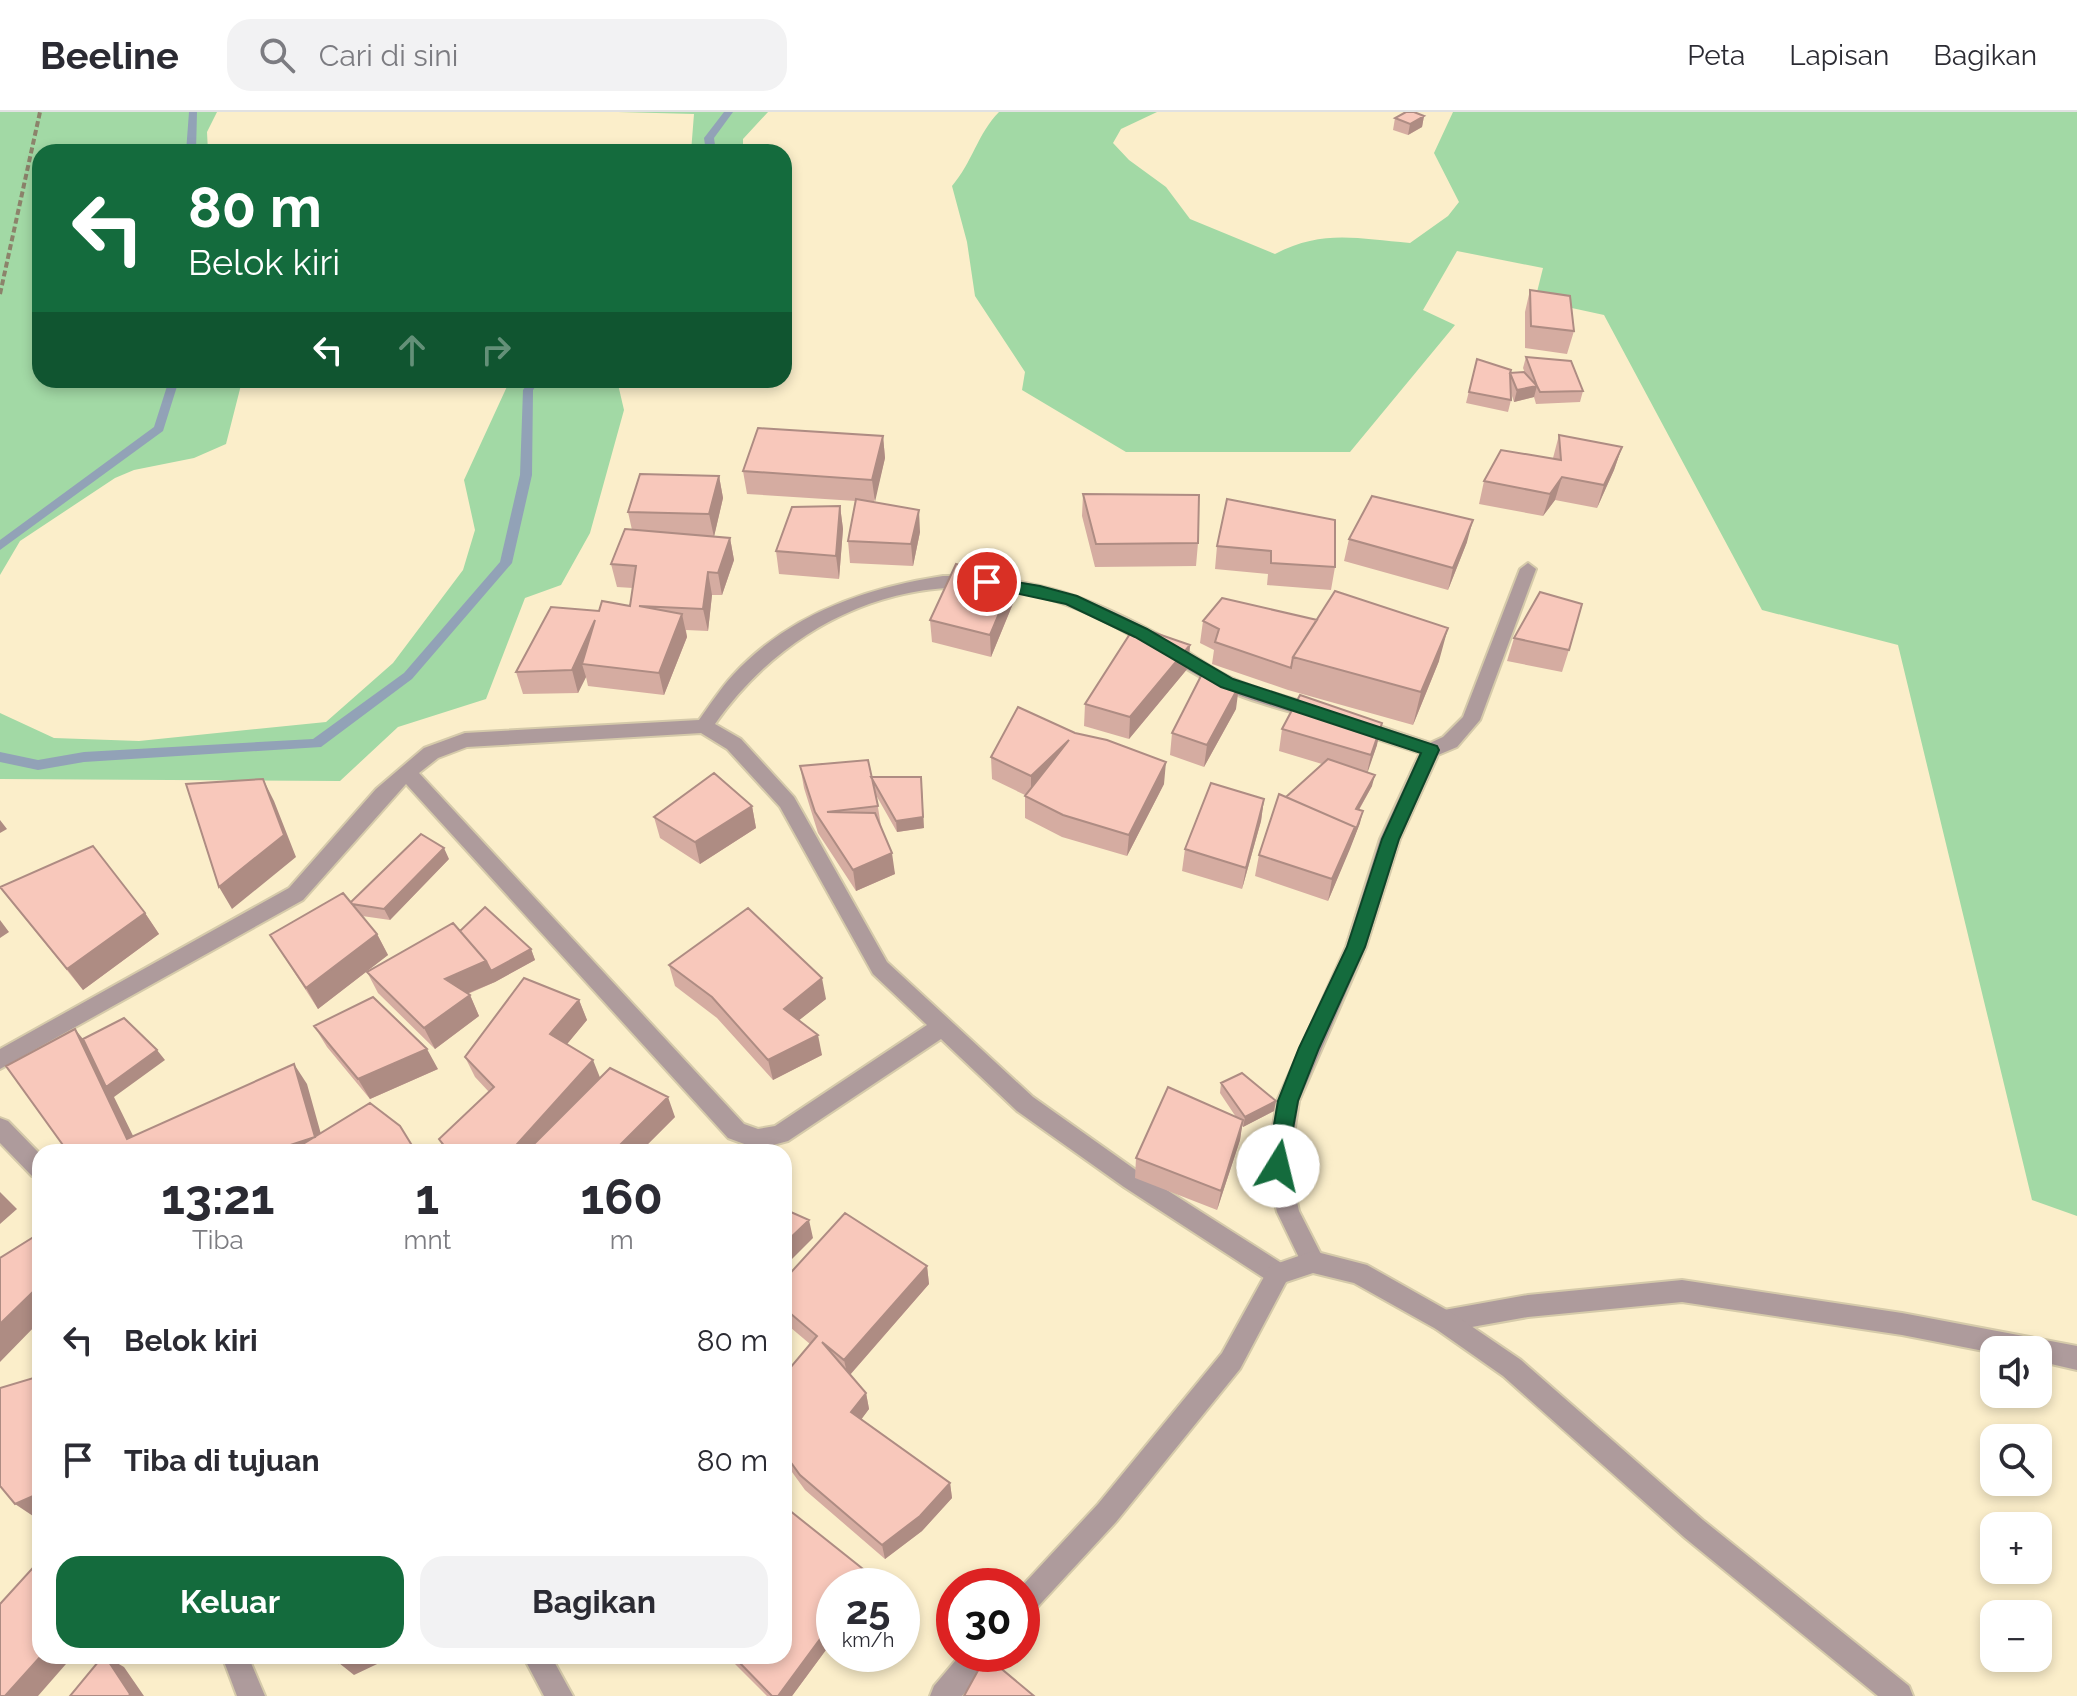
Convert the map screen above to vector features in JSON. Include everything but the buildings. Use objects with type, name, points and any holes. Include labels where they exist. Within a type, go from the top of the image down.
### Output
[{"type":"street","points":[[704,726],[744,674],[804,629],[840,608],[878,592],[928,581],[967,580],[1029,589],[1072,600],[1141,633],[1227,683],[1431,750],[1450,742],[1471,720],[1528,569]]},
{"type":"street","points":[[0,1060],[296,894],[383,794],[431,753],[465,740],[704,726],[734,744],[787,802],[880,968],[1025,1104],[1132,1180],[1278,1274]]},
{"type":"street","points":[[1313,1262],[1288,1212],[1278,1166],[1288,1101],[1356,947],[1390,839],[1431,750]]},
{"type":"street","points":[[407,772],[736,1131],[758,1139],[780,1134],[943,1026]]},
{"type":"street","points":[[0,1128],[32,1161]]},
{"type":"street","points":[[1040,1586],[1107,1513],[1231,1361],[1278,1274],[1313,1262],[1359,1273],[1444,1321],[1512,1368],[1694,1529],[1899,1696]]},
{"type":"street","points":[[1444,1321],[1528,1306],[1682,1291],[1902,1324],[1980,1339]]},
{"type":"street","points":[[2052,1353],[2077,1358]]},
{"type":"street","points":[[238,1664],[251,1696]]},
{"type":"street","points":[[541,1664],[559,1696]]},
{"type":"street","points":[[944,1696],[964,1672]]},
{"type":"path","points":[[33,144],[40,112]]},
{"type":"path","points":[[0,294],[32,148]]},
{"type":"green space","points":[[0,112],[217,112],[207,132],[208,144],[32,144],[32,388],[240,388],[226,444],[194,458],[134,470],[115,478],[20,541],[0,575]]},
{"type":"green space","points":[[618,112],[768,112],[743,139],[743,144],[692,144],[694,114]]},
{"type":"green space","points":[[999,112],[1157,112],[1121,129],[1113,143],[1129,160],[1166,187],[1190,219],[1275,254],[1325,238],[1410,243],[1448,216],[1459,202],[1434,153],[1453,112],[2077,112],[2077,1216],[2032,1200],[1898,645],[1762,610],[1604,315],[1535,300],[1543,268],[1457,251],[1423,310],[1455,325],[1350,452],[1126,452],[1022,390],[1025,372],[975,296],[967,242],[952,186]]},
{"type":"green space","points":[[506,388],[619,388],[624,410],[590,533],[561,585],[525,598],[486,699],[398,727],[340,781],[0,779],[0,713],[54,738],[139,741],[326,722],[393,663],[463,570],[475,530],[464,480]]},
{"type":"waterway","points":[[191,144],[193,112]]},
{"type":"waterway","points":[[710,144],[709,138],[729,112]]},
{"type":"waterway","points":[[0,546],[159,429],[172,388]]},
{"type":"waterway","points":[[0,757],[38,765],[84,757],[316,744],[408,676],[506,563],[526,475],[529,388]]},
{"type":"route","points":[[987,582],[1072,600],[1141,633],[1227,683],[1431,750],[1390,839],[1339,990],[1309,1048],[1288,1101],[1278,1166]]}]
